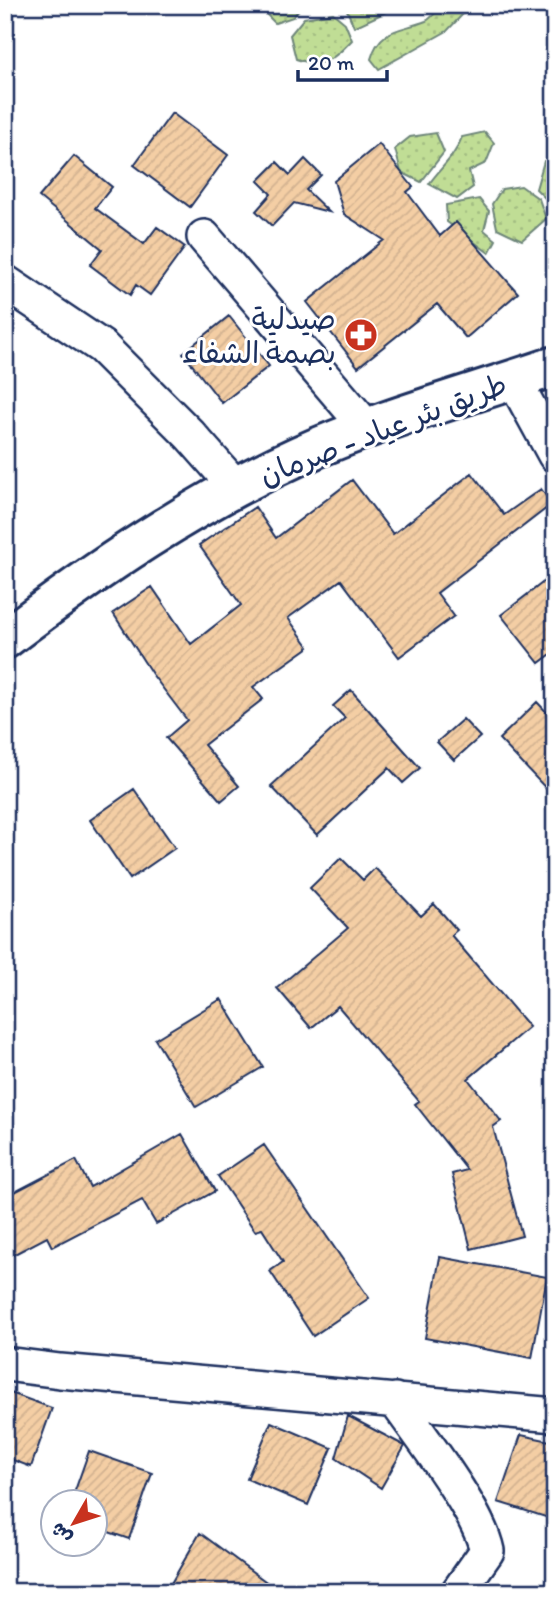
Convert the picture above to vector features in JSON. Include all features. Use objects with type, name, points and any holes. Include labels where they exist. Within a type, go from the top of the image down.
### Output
[{"type":"highway","name":"طريق بئر عياد - صرمان","points":[[5,639],[88,576],[234,486],[301,455],[368,429],[555,366]]},
{"type":"street","points":[[204,237],[368,429]]},
{"type":"street","points":[[5,282],[102,347],[190,435],[234,486]]},
{"type":"street","points":[[514,380],[555,455]]},
{"type":"street","points":[[5,1364],[555,1415]]},
{"type":"street","points":[[395,1400],[484,1536],[486,1551],[458,1592]]},
{"type":"green space","points":[[265,5],[303,5],[293,17],[275,23],[263,11]]},
{"type":"green space","points":[[350,5],[401,5],[354,27],[347,10]]},
{"type":"green space","points":[[442,5],[460,5],[463,14],[447,31],[379,69],[371,59],[380,41],[392,32],[426,21]]},
{"type":"green space","points":[[333,13],[345,23],[352,40],[327,61],[314,63],[296,59],[290,35],[304,18]]},
{"type":"green space","points":[[485,132],[494,143],[486,163],[469,171],[473,187],[457,199],[429,184],[452,156],[462,137]]},
{"type":"green space","points":[[436,133],[444,152],[421,182],[401,172],[395,149],[410,137]]},
{"type":"green space","points":[[544,161],[555,161],[555,208],[536,189]]},
{"type":"green space","points":[[521,186],[539,199],[546,219],[522,240],[497,228],[492,204],[502,189]]},
{"type":"green space","points":[[479,199],[489,211],[484,230],[496,240],[489,253],[447,222],[446,205]]},
{"type":"building","points":[[172,113],[228,155],[190,207],[134,165]]},
{"type":"building","points":[[379,144],[413,187],[407,192],[440,236],[456,222],[518,293],[466,338],[437,304],[358,367],[307,302],[384,240],[344,214],[334,181]]},
{"type":"building","points":[[74,156],[112,187],[95,208],[144,244],[157,227],[185,247],[150,295],[136,285],[130,295],[90,265],[102,249],[39,197]]},
{"type":"building","points":[[305,159],[321,175],[306,190],[329,212],[294,203],[272,226],[256,211],[271,194],[258,181],[277,162],[290,175]]},
{"type":"building","points":[[229,316],[269,366],[222,403],[183,353]]},
{"type":"building","points":[[472,473],[504,515],[541,489],[552,504],[437,593],[454,616],[399,657],[341,580],[288,618],[309,647],[253,687],[263,699],[204,745],[239,786],[221,801],[166,738],[187,720],[152,674],[113,613],[152,587],[191,644],[241,605],[199,545],[255,507],[276,538],[352,480],[393,534]]},
{"type":"building","points":[[555,573],[555,651],[539,663],[501,615]]},
{"type":"building","points":[[351,690],[420,768],[403,783],[389,768],[317,835],[271,786],[345,718],[333,706]]},
{"type":"building","points":[[537,702],[555,721],[555,798],[499,739]]},
{"type":"building","points":[[463,719],[480,737],[454,760],[437,742]]},
{"type":"building","points":[[134,789],[175,848],[130,879],[90,820]]},
{"type":"building","points":[[341,858],[363,880],[375,868],[421,916],[434,904],[457,930],[451,935],[529,1027],[468,1079],[501,1121],[493,1127],[522,1236],[471,1249],[452,1174],[467,1170],[415,1104],[419,1101],[338,1006],[311,1028],[277,988],[348,928],[310,888]]},
{"type":"building","points":[[221,999],[263,1067],[196,1107],[155,1039]]},
{"type":"building","points":[[182,1134],[215,1191],[156,1224],[142,1200],[52,1247],[47,1237],[5,1259],[5,1197],[76,1160],[90,1187]]},
{"type":"building","points":[[264,1145],[369,1298],[313,1336],[270,1271],[283,1262],[262,1229],[255,1231],[218,1176]]},
{"type":"building","points":[[440,1257],[547,1277],[532,1358],[425,1338]]},
{"type":"building","points":[[5,1391],[52,1408],[31,1467],[5,1457]]},
{"type":"building","points":[[348,1416],[405,1446],[381,1488],[336,1458]]},
{"type":"building","points":[[271,1422],[332,1448],[308,1505],[247,1479]]},
{"type":"building","points":[[521,1435],[555,1442],[555,1520],[498,1502]]},
{"type":"building","points":[[89,1451],[152,1473],[129,1539],[108,1532],[108,1488],[76,1488]]},
{"type":"building","points":[[200,1533],[280,1592],[166,1592]]},
{"type":"place","name":"صيدلية بصمة الشفاء","points":[[361,335]]}]
